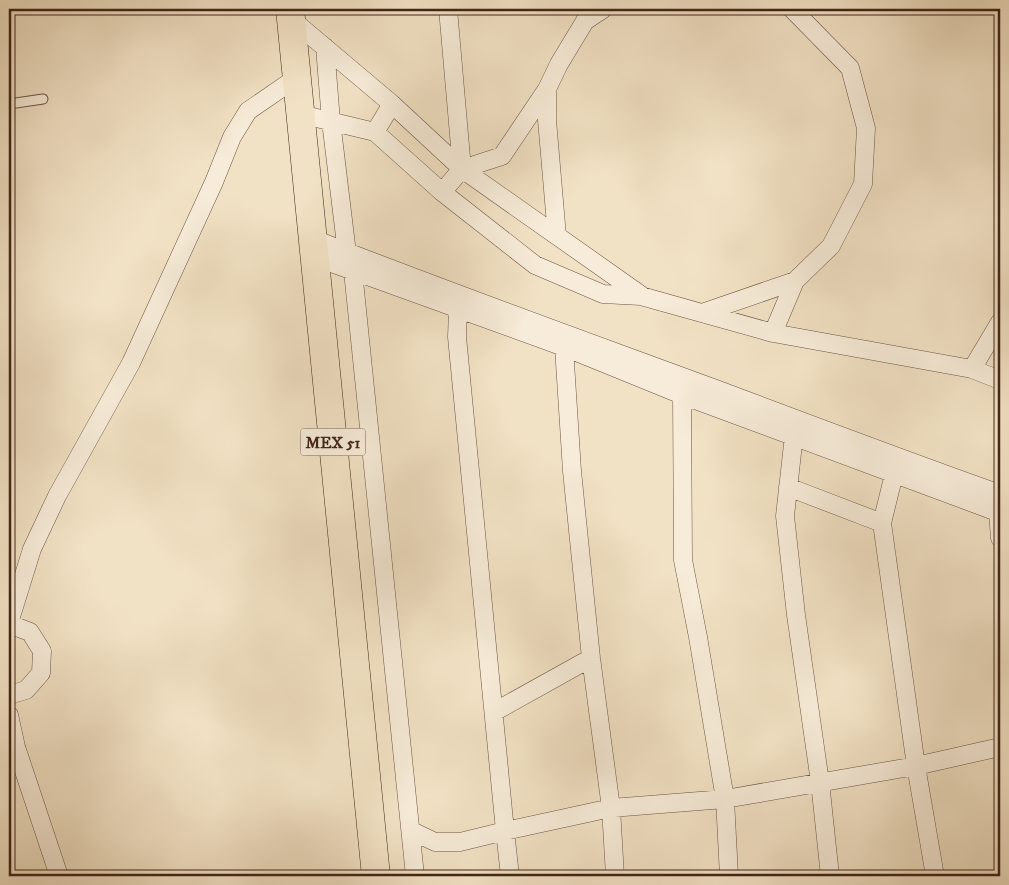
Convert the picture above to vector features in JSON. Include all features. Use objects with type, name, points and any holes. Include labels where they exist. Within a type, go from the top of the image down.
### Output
[{"type":"main road","name":"MEX 51","points":[[290,13],[376,876]]},
{"type":"street","points":[[448,9],[462,169]]},
{"type":"street","points":[[442,192],[462,169],[502,156],[548,89],[585,15],[603,9]]},
{"type":"street","points":[[773,332],[795,281],[831,246],[863,184],[866,128],[850,68],[792,9]]},
{"type":"street","points":[[290,13],[325,47],[392,104],[462,169],[641,296]]},
{"type":"street","points":[[325,47],[331,121],[347,253],[353,271],[412,831],[415,876]]},
{"type":"street","points":[[9,695],[26,690],[41,673],[42,651],[30,632],[9,623],[32,549],[57,496],[131,363],[214,182],[232,137],[248,111],[296,78]]},
{"type":"street","points":[[548,89],[547,120],[557,236]]},
{"type":"street","points":[[375,132],[392,104]]},
{"type":"street","points":[[300,114],[375,132],[442,192],[536,265],[603,294],[641,296],[773,332],[972,369],[1000,380]]},
{"type":"street","points":[[314,248],[347,253],[566,341],[898,466],[999,510],[1000,538]]},
{"type":"street","points":[[314,248],[353,271],[458,310],[566,341],[682,395],[796,428]]},
{"type":"street","points":[[702,313],[795,281]]},
{"type":"street","points":[[458,310],[457,337],[510,876]]},
{"type":"street","points":[[972,369],[1000,322]]},
{"type":"street","points":[[566,341],[572,470],[591,658],[611,808],[615,876]]},
{"type":"street","points":[[682,395],[683,560],[698,637],[725,800],[729,876]]},
{"type":"street","points":[[796,428],[785,516],[793,595],[820,782],[830,876]]},
{"type":"street","points":[[898,466],[1000,494]]},
{"type":"street","points":[[898,466],[882,522],[916,766],[935,876]]},
{"type":"street","points":[[788,487],[882,522]]},
{"type":"street","points":[[494,712],[591,658]]},
{"type":"street","points":[[9,714],[13,746],[59,876]]},
{"type":"street","points":[[412,831],[435,842],[460,842],[505,830],[611,808],[725,800],[916,766],[1000,747]]},
{"type":"lane","points":[[9,104],[43,99]]}]
